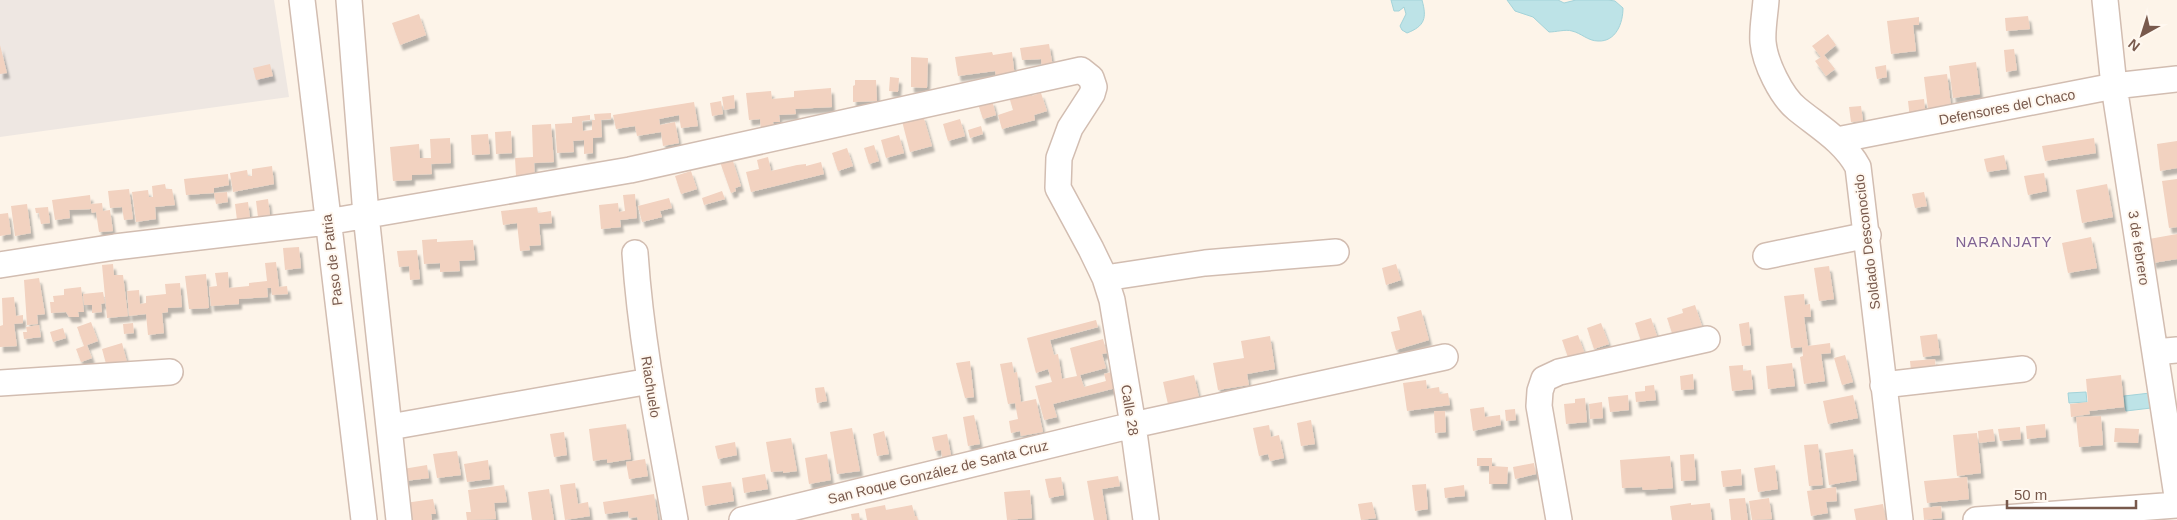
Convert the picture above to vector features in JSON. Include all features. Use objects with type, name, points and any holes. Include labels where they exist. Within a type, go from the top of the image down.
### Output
[{"type":"street","name":"Paso de Patria","points":[[302,0],[364,520]]},
{"type":"street","points":[[349,0],[366,215],[399,520]]},
{"type":"street","name":"Soldado Desconocido","points":[[1766,0],[1763,43],[1771,69],[1785,97],[1837,140],[1853,157],[1858,167],[1868,235],[1883,385],[1900,520]]},
{"type":"street","name":"3 de febrero","points":[[2105,0],[2114,86],[2166,351],[2177,496]]},
{"type":"street","name":"Calle 28","points":[[366,215],[630,170],[1081,70],[1091,78],[1094,87],[1092,94],[1070,128],[1059,158],[1058,188],[1108,289],[1133,425],[1146,520]]},
{"type":"street","name":"Defensores del Chaco","points":[[1837,140],[2114,86],[2177,79]]},
{"type":"street","points":[[0,265],[115,247],[327,222],[366,215]]},
{"type":"street","points":[[1766,256],[1868,235]]},
{"type":"street","points":[[1108,289],[1205,263],[1336,252]]},
{"type":"street","name":"Riachuelo","points":[[635,253],[638,298],[650,381],[675,520]]},
{"type":"street","points":[[1559,520],[1539,406],[1540,391],[1544,379],[1558,372],[1707,339]]},
{"type":"street","name":"San Roque González de Santa Cruz","points":[[742,520],[1133,425],[1445,356]]},
{"type":"street","points":[[1883,385],[2024,369]]},
{"type":"street","points":[[0,383],[170,372]]},
{"type":"street","points":[[390,427],[650,381]]},
{"type":"street","points":[[1976,520],[2177,506]]},
{"type":"shaded area","points":[[0,0],[274,0],[289,97],[0,137]]},
{"type":"water","points":[[1391,0],[1422,0],[1424,17],[1421,24],[1407,33],[1402,30],[1400,26],[1406,14],[1404,7],[1399,11],[1394,11]]},
{"type":"water","points":[[1507,0],[1558,0],[1564,3],[1576,0],[1608,0],[1615,1],[1623,8],[1623,14],[1620,25],[1614,35],[1604,40],[1594,41],[1570,30],[1549,32],[1533,17],[1515,11]]},
{"type":"water","points":[[2086,392],[2087,402],[2069,403],[2068,393]]},
{"type":"water","points":[[2150,393],[2151,408],[2126,411],[2124,396]]},
{"type":"building","points":[[419,14],[426,35],[400,45],[392,23]]},
{"type":"building","points":[[2028,16],[2030,29],[2006,31],[2005,18]]},
{"type":"building","points":[[1919,17],[1919,25],[1913,25],[1916,51],[1891,54],[1887,21]]},
{"type":"building","points":[[1828,34],[1836,45],[1824,55],[1835,69],[1826,76],[1815,61],[1821,57],[1812,46]]},
{"type":"building","points":[[1049,44],[1053,67],[1042,69],[1041,59],[1022,60],[1020,48]]},
{"type":"building","points":[[0,45],[7,73],[0,74]]},
{"type":"building","points":[[2014,49],[2017,70],[2006,72],[2004,50]]},
{"type":"building","points":[[992,52],[993,55],[1012,52],[1015,78],[997,81],[995,71],[958,76],[955,57]]},
{"type":"building","points":[[911,57],[928,58],[927,88],[911,87]]},
{"type":"building","points":[[1976,62],[1980,94],[1953,98],[1949,66]]},
{"type":"building","points":[[270,64],[273,76],[256,80],[253,68]]},
{"type":"building","points":[[1886,65],[1887,77],[1877,79],[1875,67]]},
{"type":"building","points":[[1947,74],[1951,106],[1928,109],[1924,77]]},
{"type":"building","points":[[890,77],[899,78],[898,92],[889,91]]},
{"type":"building","points":[[855,80],[876,80],[877,101],[853,102]]},
{"type":"building","points":[[1029,87],[1031,96],[1041,93],[1047,111],[1034,115],[1035,120],[1002,129],[998,115],[1013,110],[1008,93]]},
{"type":"building","points":[[831,88],[832,107],[795,109],[796,114],[779,115],[780,122],[773,122],[774,131],[761,132],[760,119],[749,120],[746,93],[771,91],[772,99],[794,97],[794,91]]},
{"type":"building","points":[[734,95],[735,108],[724,110],[722,97]]},
{"type":"building","points":[[1924,99],[1926,117],[1910,119],[1908,101]]},
{"type":"building","points":[[992,100],[996,115],[983,119],[978,104]]},
{"type":"building","points":[[721,101],[723,114],[712,116],[710,103]]},
{"type":"building","points":[[694,102],[698,126],[681,128],[679,115],[659,119],[660,125],[675,122],[679,143],[663,146],[661,132],[637,136],[635,126],[616,129],[613,115]]},
{"type":"building","points":[[1861,106],[1863,121],[1851,122],[1849,107]]},
{"type":"building","points":[[611,113],[611,119],[601,120],[602,137],[593,138],[593,153],[584,154],[584,140],[573,141],[574,152],[557,153],[555,124],[572,123],[572,117],[590,115],[590,120],[582,121],[583,131],[592,130],[592,120],[595,120],[594,114]]},
{"type":"building","points":[[923,115],[932,146],[910,152],[902,121]]},
{"type":"building","points":[[960,119],[965,136],[948,141],[943,124]]},
{"type":"building","points":[[551,124],[554,162],[534,163],[535,181],[527,175],[516,176],[515,158],[533,157],[532,125]]},
{"type":"building","points":[[981,126],[983,134],[970,138],[968,130]]},
{"type":"building","points":[[511,131],[512,153],[496,154],[495,132]]},
{"type":"building","points":[[488,134],[490,154],[472,155],[471,135]]},
{"type":"building","points":[[899,135],[904,153],[886,158],[881,140]]},
{"type":"building","points":[[450,138],[451,163],[431,164],[432,174],[412,175],[412,180],[393,181],[390,147],[419,144],[420,158],[431,158],[430,139]]},
{"type":"building","points":[[2094,138],[2096,153],[2045,161],[2042,146]]},
{"type":"building","points":[[2177,141],[2177,168],[2160,171],[2157,144]]},
{"type":"building","points":[[874,145],[879,161],[869,164],[864,148]]},
{"type":"building","points":[[847,148],[853,166],[838,171],[832,153]]},
{"type":"building","points":[[2004,155],[2007,169],[1987,172],[1984,159]]},
{"type":"building","points":[[768,157],[771,171],[821,162],[824,174],[751,192],[746,172],[759,169],[757,160]]},
{"type":"building","points":[[732,158],[741,186],[735,188],[736,191],[731,193],[720,162]]},
{"type":"building","points":[[272,166],[274,184],[233,192],[230,173],[247,170],[248,176],[252,176],[252,169]]},
{"type":"building","points":[[691,171],[697,189],[681,194],[675,176]]},
{"type":"building","points":[[2044,173],[2047,191],[2028,195],[2024,176]]},
{"type":"building","points":[[228,174],[229,185],[214,188],[214,193],[186,195],[184,179]]},
{"type":"building","points":[[2177,179],[2177,227],[2169,228],[2162,181]]},
{"type":"building","points":[[165,184],[166,189],[172,189],[175,205],[155,207],[156,219],[136,222],[132,192],[148,190],[149,197],[153,197],[152,186]]},
{"type":"building","points":[[2107,184],[2113,217],[2082,223],[2076,190]]},
{"type":"building","points":[[129,189],[133,219],[124,220],[122,207],[110,208],[108,191]]},
{"type":"building","points":[[722,191],[725,199],[704,205],[702,198]]},
{"type":"building","points":[[227,192],[228,202],[216,204],[214,193]]},
{"type":"building","points":[[1924,192],[1927,206],[1915,208],[1912,194]]},
{"type":"building","points":[[635,194],[637,218],[620,220],[621,227],[601,229],[599,205],[618,203],[619,212],[625,211],[623,195]]},
{"type":"building","points":[[90,195],[91,204],[102,203],[103,211],[110,210],[113,231],[99,232],[96,212],[92,213],[91,209],[69,210],[70,218],[55,220],[52,200]]},
{"type":"building","points":[[669,198],[672,208],[660,211],[662,217],[642,222],[638,206]]},
{"type":"building","points":[[268,199],[270,215],[258,217],[256,201]]},
{"type":"building","points":[[248,202],[251,226],[238,228],[235,204]]},
{"type":"building","points":[[27,204],[31,233],[15,236],[11,206]]},
{"type":"building","points":[[48,207],[50,223],[41,224],[39,213],[36,213],[35,208]]},
{"type":"building","points":[[537,207],[538,213],[551,211],[552,223],[539,224],[541,245],[529,246],[530,250],[520,251],[517,223],[503,225],[501,211]]},
{"type":"building","points":[[8,213],[11,234],[0,236],[0,214]]},
{"type":"building","points":[[2177,234],[2177,259],[2153,263],[2149,239]]},
{"type":"building","points":[[2091,237],[2097,268],[2068,273],[2062,243]]},
{"type":"building","points":[[437,239],[437,242],[473,240],[475,260],[459,261],[460,271],[440,272],[440,263],[424,264],[422,240]]},
{"type":"building","points":[[299,247],[301,268],[285,270],[283,248]]},
{"type":"building","points":[[417,250],[420,279],[410,280],[409,266],[399,267],[397,251]]},
{"type":"building","points":[[276,262],[279,287],[287,286],[288,294],[272,295],[271,288],[267,288],[268,297],[239,299],[239,304],[211,306],[209,287],[217,286],[215,273],[228,272],[229,288],[249,286],[249,283],[267,281],[265,263]]},
{"type":"building","points":[[113,264],[114,275],[123,275],[128,316],[107,318],[102,265]]},
{"type":"building","points":[[1396,264],[1401,280],[1386,285],[1382,268]]},
{"type":"building","points":[[1829,266],[1834,299],[1819,301],[1814,268]]},
{"type":"building","points":[[206,274],[209,308],[189,309],[185,276]]},
{"type":"building","points":[[39,278],[45,314],[37,315],[38,324],[27,325],[24,280]]},
{"type":"building","points":[[180,283],[182,307],[168,308],[168,312],[162,313],[164,333],[148,335],[146,314],[129,316],[127,291],[139,290],[140,304],[146,303],[146,296],[166,294],[165,284]]},
{"type":"building","points":[[81,287],[84,312],[78,312],[79,317],[69,317],[66,312],[51,313],[50,302],[54,302],[53,296],[64,295],[64,289]]},
{"type":"building","points":[[103,292],[105,303],[101,304],[102,312],[92,313],[92,305],[84,305],[83,294]]},
{"type":"building","points":[[1804,294],[1805,305],[1810,304],[1811,317],[1804,317],[1808,346],[1830,343],[1831,353],[1821,354],[1825,381],[1804,384],[1800,357],[1803,356],[1802,347],[1791,348],[1784,296]]},
{"type":"building","points":[[14,297],[16,316],[23,315],[23,323],[14,324],[17,346],[0,347],[0,326],[3,325],[2,298]]},
{"type":"building","points":[[1695,305],[1702,326],[1673,336],[1667,318],[1683,313],[1682,309]]},
{"type":"building","points":[[1421,310],[1429,340],[1396,350],[1391,332],[1400,330],[1397,317]]},
{"type":"building","points":[[1651,318],[1659,342],[1643,347],[1635,323]]},
{"type":"building","points":[[1096,320],[1098,327],[1050,340],[1054,355],[1058,354],[1062,379],[1077,376],[1070,348],[1103,339],[1107,353],[1102,354],[1106,368],[1080,375],[1084,387],[1106,381],[1104,374],[1115,371],[1116,388],[1053,404],[1057,417],[1044,420],[1035,386],[1052,382],[1048,369],[1036,373],[1027,338]]},
{"type":"building","points":[[91,322],[98,341],[87,345],[92,358],[81,362],[76,349],[84,346],[77,327]]},
{"type":"building","points":[[1749,322],[1751,345],[1742,346],[1739,324]]},
{"type":"building","points":[[133,323],[134,333],[124,334],[123,324]]},
{"type":"building","points":[[1601,323],[1609,344],[1594,349],[1587,328]]},
{"type":"building","points":[[39,325],[41,337],[24,339],[23,332],[27,332],[26,327]]},
{"type":"building","points":[[63,328],[66,338],[53,342],[50,332]]},
{"type":"building","points":[[1937,334],[1940,355],[1923,357],[1920,336]]},
{"type":"building","points":[[1578,335],[1586,357],[1570,363],[1562,340]]},
{"type":"building","points":[[1270,336],[1275,369],[1247,374],[1249,385],[1218,390],[1213,363],[1244,358],[1241,341]]},
{"type":"building","points":[[122,343],[128,366],[108,371],[102,349]]},
{"type":"building","points":[[1845,355],[1853,382],[1842,385],[1834,358]]},
{"type":"building","points":[[1935,359],[1936,378],[1912,380],[1910,361]]},
{"type":"building","points":[[970,361],[974,397],[965,398],[956,363]]},
{"type":"building","points":[[1012,362],[1014,373],[1017,372],[1021,402],[1036,399],[1043,432],[1021,436],[1020,431],[1011,433],[1009,421],[1018,419],[1015,403],[1008,404],[1000,364]]},
{"type":"building","points":[[1792,363],[1795,386],[1768,389],[1766,366]]},
{"type":"building","points":[[1743,365],[1743,371],[1751,370],[1753,389],[1732,391],[1729,366]]},
{"type":"building","points":[[1693,374],[1694,389],[1681,390],[1680,376]]},
{"type":"building","points":[[1194,375],[1201,406],[1170,413],[1163,382]]},
{"type":"building","points":[[2121,375],[2124,407],[2089,411],[2090,414],[2071,417],[2070,404],[2088,402],[2086,379]]},
{"type":"building","points":[[1426,380],[1427,389],[1439,387],[1440,394],[1448,393],[1450,405],[1407,411],[1403,383]]},
{"type":"building","points":[[1654,385],[1656,400],[1636,402],[1635,392],[1645,391],[1645,386]]},
{"type":"building","points":[[824,387],[827,401],[817,403],[815,388]]},
{"type":"building","points":[[1628,395],[1629,410],[1610,412],[1608,397]]},
{"type":"building","points":[[1853,395],[1858,418],[1828,424],[1823,401]]},
{"type":"building","points":[[1585,398],[1587,422],[1566,424],[1564,404],[1575,403],[1575,399]]},
{"type":"building","points":[[1602,402],[1603,418],[1590,419],[1589,404]]},
{"type":"building","points":[[1484,407],[1485,417],[1500,415],[1501,425],[1473,431],[1470,409]]},
{"type":"building","points":[[1515,409],[1516,420],[1506,421],[1505,410]]},
{"type":"building","points":[[1434,411],[1445,411],[1446,432],[1435,433]]},
{"type":"building","points":[[974,415],[980,444],[968,446],[963,417]]},
{"type":"building","points":[[2101,416],[2103,445],[2079,447],[2076,417]]},
{"type":"building","points":[[1311,420],[1315,444],[1301,446],[1297,423]]},
{"type":"building","points":[[626,424],[631,459],[607,463],[607,459],[593,461],[589,429]]},
{"type":"building","points":[[2045,424],[2046,437],[2027,439],[2026,426]]},
{"type":"building","points":[[1269,425],[1271,437],[1279,435],[1284,458],[1270,461],[1268,454],[1259,456],[1253,428]]},
{"type":"building","points":[[2020,427],[2021,439],[2000,441],[1998,429]]},
{"type":"building","points":[[852,428],[860,471],[837,474],[830,432]]},
{"type":"building","points":[[2115,428],[2139,429],[2138,443],[2114,442]]},
{"type":"building","points":[[1993,429],[1995,441],[1979,443],[1978,431]]},
{"type":"building","points":[[884,431],[889,454],[877,456],[873,434]]},
{"type":"building","points":[[564,432],[567,455],[554,457],[550,434]]},
{"type":"building","points":[[1977,433],[1981,473],[1957,476],[1953,435]]},
{"type":"building","points":[[947,434],[951,455],[942,457],[941,450],[935,451],[932,437]]},
{"type":"building","points":[[791,438],[797,471],[771,472],[766,442]]},
{"type":"building","points":[[735,442],[737,455],[718,459],[715,446]]},
{"type":"building","points":[[1818,444],[1823,485],[1809,486],[1804,445]]},
{"type":"building","points":[[1853,449],[1857,480],[1829,485],[1825,453]]},
{"type":"building","points":[[457,451],[461,475],[437,478],[433,454]]},
{"type":"building","points":[[827,454],[831,480],[809,484],[805,458]]},
{"type":"building","points":[[1694,454],[1696,480],[1681,481],[1680,455]]},
{"type":"building","points":[[1670,456],[1673,488],[1643,490],[1642,487],[1622,488],[1620,460]]},
{"type":"building","points":[[1477,458],[1492,458],[1492,466],[1508,467],[1507,484],[1489,484],[1489,466],[1477,466]]},
{"type":"building","points":[[645,459],[648,476],[629,479],[626,462]]},
{"type":"building","points":[[488,460],[490,479],[467,482],[464,464]]},
{"type":"building","points":[[1534,463],[1536,474],[1515,479],[1513,467]]},
{"type":"building","points":[[427,465],[429,478],[405,481],[403,469]]},
{"type":"building","points":[[1775,465],[1778,489],[1758,492],[1754,468]]},
{"type":"building","points":[[1741,469],[1742,485],[1723,487],[1721,471]]},
{"type":"building","points":[[765,474],[768,489],[744,493],[742,478]]},
{"type":"building","points":[[1118,476],[1120,486],[1102,489],[1107,520],[1094,520],[1087,481]]},
{"type":"building","points":[[1061,477],[1064,495],[1049,498],[1045,479]]},
{"type":"building","points":[[1967,477],[1969,499],[1927,503],[1924,481]]},
{"type":"building","points":[[731,482],[734,501],[705,506],[702,486]]},
{"type":"building","points":[[575,483],[578,504],[588,502],[590,516],[565,520],[560,485]]},
{"type":"building","points":[[1426,484],[1428,509],[1415,511],[1412,485]]},
{"type":"building","points":[[504,485],[507,502],[494,503],[496,519],[467,520],[466,512],[471,512],[468,490]]},
{"type":"building","points":[[1464,485],[1465,496],[1445,498],[1444,488]]},
{"type":"building","points":[[1836,487],[1837,501],[1826,502],[1828,513],[1811,516],[1807,491]]},
{"type":"building","points":[[549,489],[554,520],[532,520],[528,492]]},
{"type":"building","points":[[1030,490],[1032,518],[1007,520],[1004,492]]},
{"type":"building","points":[[654,494],[658,520],[638,520],[637,517],[629,518],[628,511],[605,514],[603,502]]},
{"type":"building","points":[[1745,498],[1748,520],[1731,520],[1729,499]]},
{"type":"building","points":[[1769,498],[1772,519],[1752,520],[1749,501]]},
{"type":"building","points":[[433,499],[436,514],[431,514],[432,520],[408,520],[405,503]]},
{"type":"building","points":[[1372,502],[1376,518],[1361,520],[1358,504]]},
{"type":"building","points":[[1691,503],[1691,505],[1710,503],[1712,520],[1672,520],[1670,506]]},
{"type":"building","points":[[1883,504],[1886,520],[1856,520],[1854,509]]},
{"type":"building","points":[[885,505],[886,510],[912,505],[918,520],[867,520],[865,509]]},
{"type":"building","points":[[1941,506],[1942,518],[1924,520],[1923,508]]},
{"type":"building","points":[[859,513],[860,520],[852,520],[851,514]]},
{"type":"district","name":"NARANJATY","points":[[2004,242]]}]
